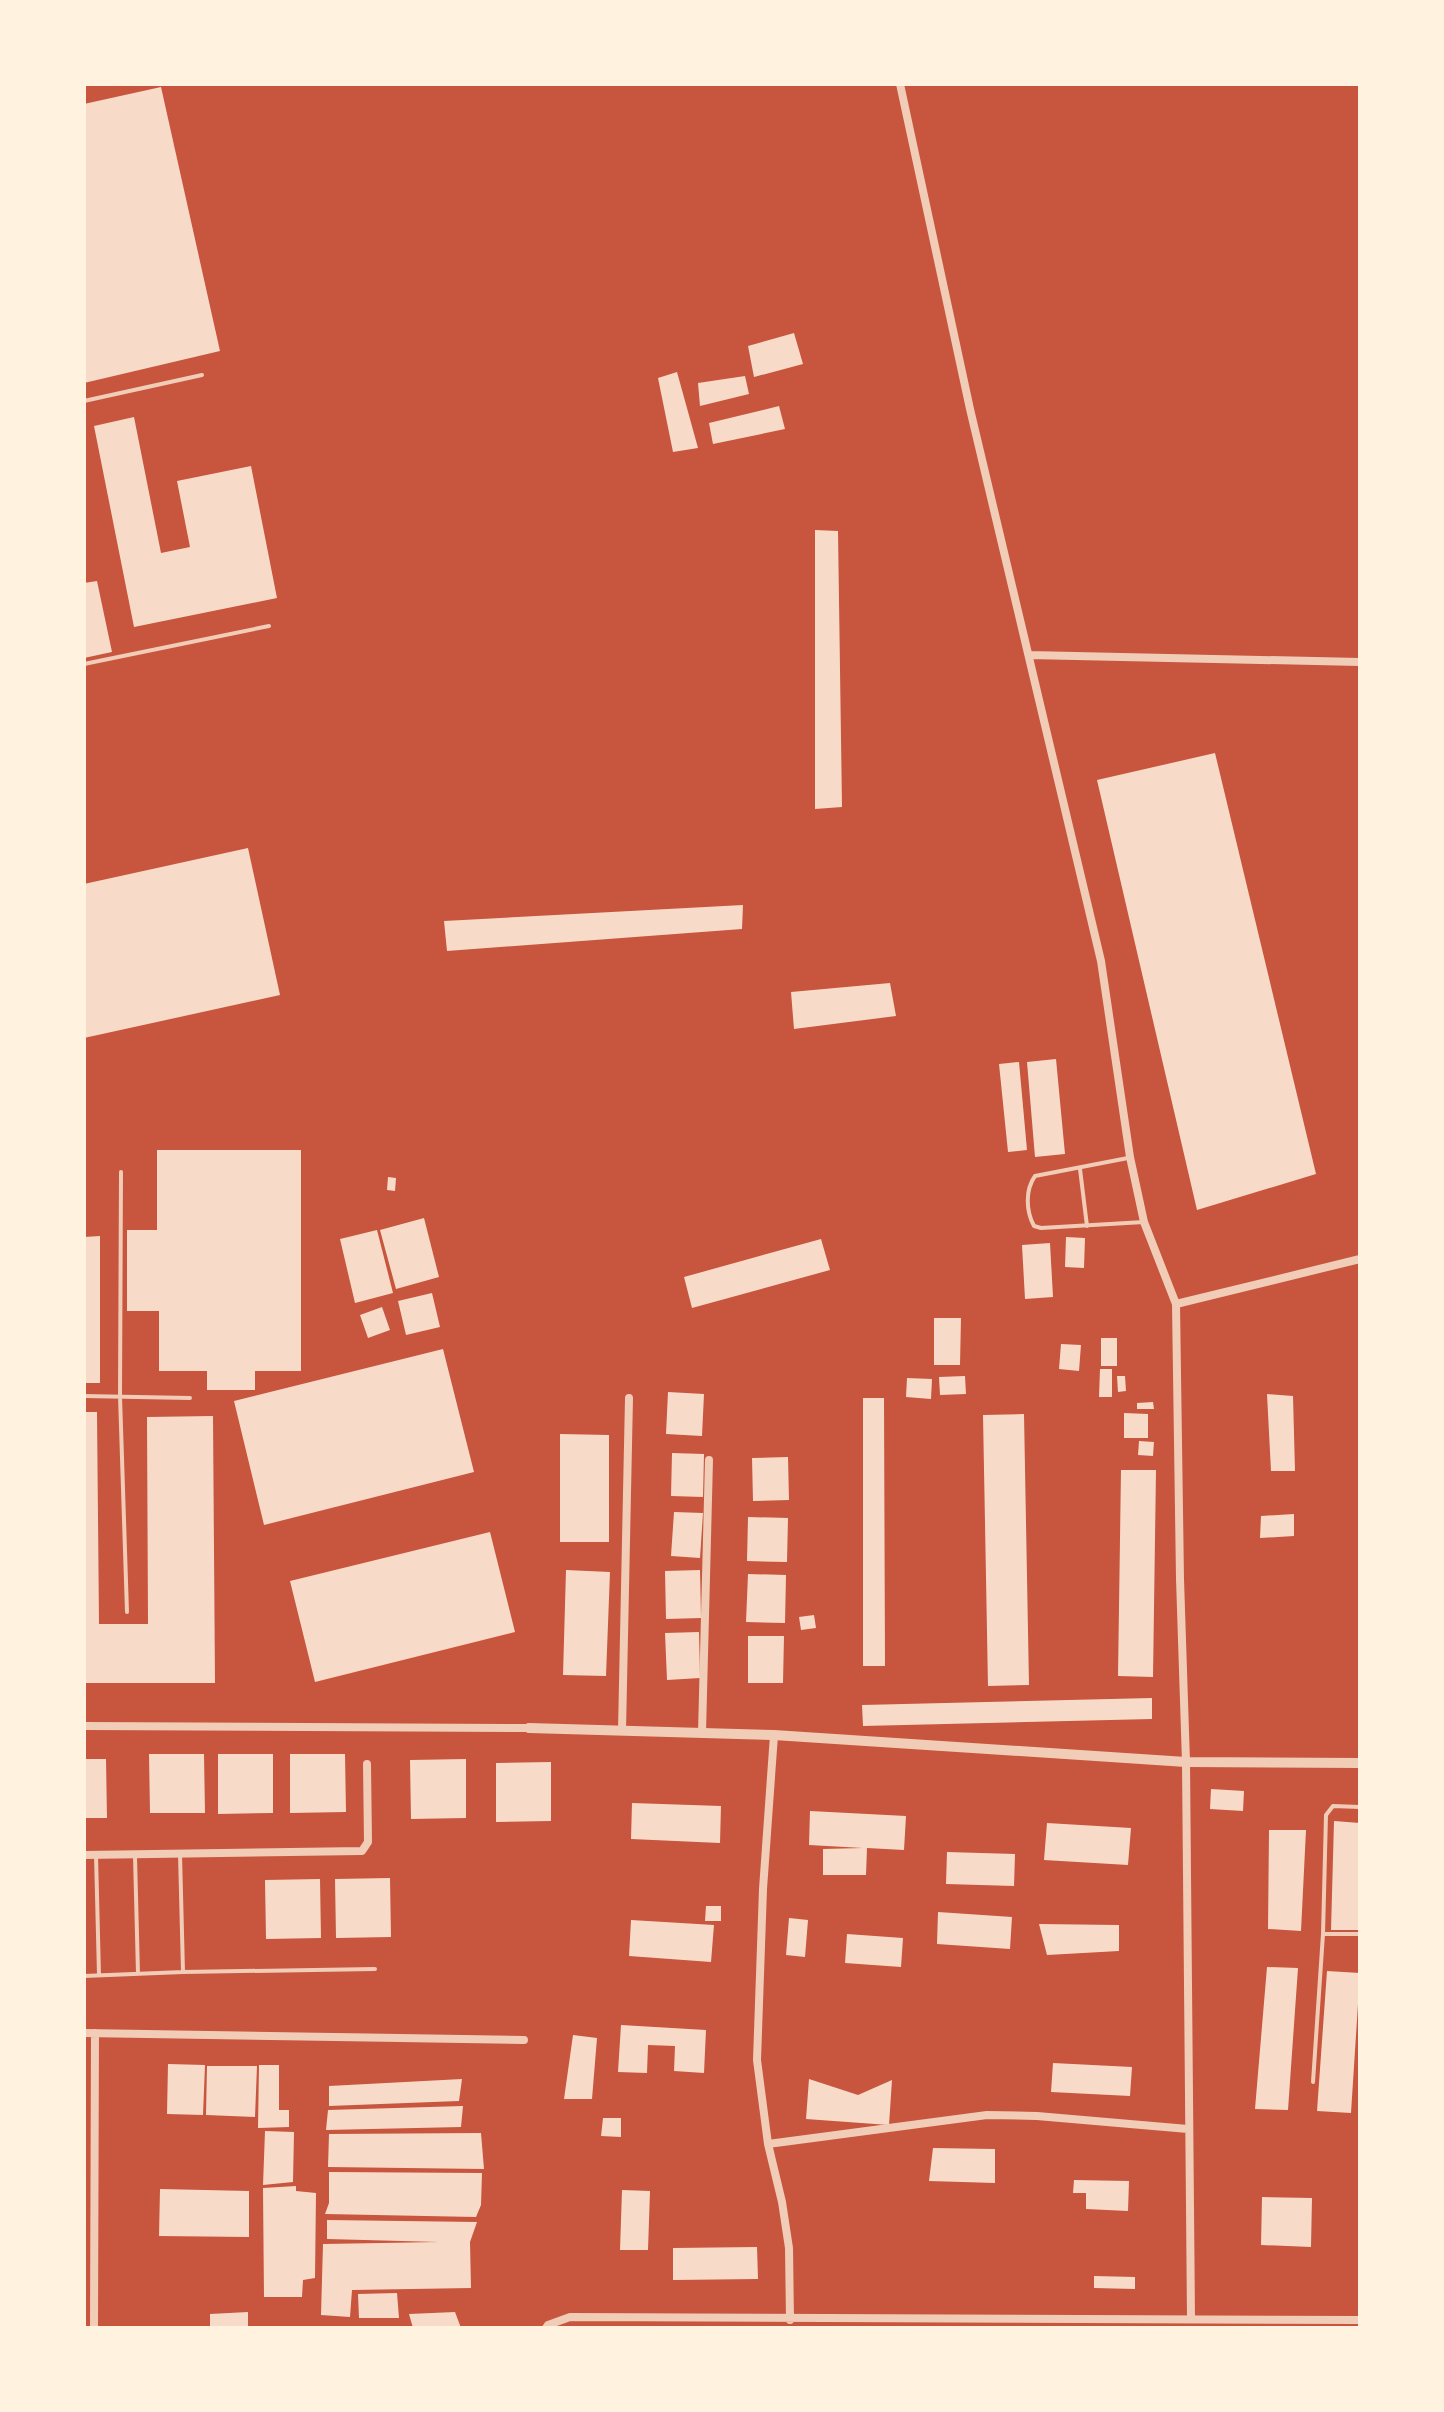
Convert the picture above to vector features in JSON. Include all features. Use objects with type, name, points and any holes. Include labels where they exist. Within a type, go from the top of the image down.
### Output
[{"type":"street","points":[[900,84],[970,409],[1101,961],[1130,1157],[1144,1222],[1176,1304],[1186,1762],[1191,2319]]},
{"type":"street","points":[[1029,655],[1360,662]]},
{"type":"street","points":[[1176,1304],[1360,1259]]},
{"type":"street","points":[[622,1731],[629,1398]]},
{"type":"street","points":[[702,1733],[709,1460]]},
{"type":"street","points":[[84,1726],[529,1728],[774,1735],[1186,1762],[1360,1763]]},
{"type":"street","points":[[774,1735],[763,1889],[757,2060],[768,2144],[789,2248],[790,2320]]},
{"type":"street","points":[[84,1855],[362,1851],[368,1842],[367,1764]]},
{"type":"street","points":[[84,2033],[524,2040]]},
{"type":"street","points":[[94,2328],[95,2033]]},
{"type":"street","points":[[768,2144],[987,2115],[1037,2116],[1188,2129]]},
{"type":"street","points":[[546,2328],[570,2317],[736,2324],[790,2320],[937,2324],[1191,2319],[1360,2320]]},
{"type":"lane","points":[[84,401],[202,375]]},
{"type":"lane","points":[[84,664],[269,626]]},
{"type":"lane","points":[[1130,1157],[1035,1176],[1028,1193],[1030,1217],[1034,1226],[1041,1228],[1144,1222]]},
{"type":"lane","points":[[1080,1169],[1087,1227]]},
{"type":"lane","points":[[121,1172],[120,1396],[127,1612]]},
{"type":"lane","points":[[84,1396],[190,1398]]},
{"type":"lane","points":[[1313,2082],[1327,1810],[1333,1806],[1360,1807]]},
{"type":"lane","points":[[180,1854],[183,1972]]},
{"type":"lane","points":[[96,1855],[99,1975]]},
{"type":"lane","points":[[135,1855],[138,1974]]},
{"type":"lane","points":[[1323,1934],[1360,1934]]},
{"type":"lane","points":[[84,1976],[375,1969]]},
{"type":"building","points":[[161,87],[220,351],[84,383],[84,104]]},
{"type":"building","points":[[794,333],[803,364],[754,377],[748,346]]},
{"type":"building","points":[[677,372],[698,448],[673,452],[658,378]]},
{"type":"building","points":[[745,376],[749,394],[700,406],[698,383]]},
{"type":"building","points":[[779,406],[785,429],[713,444],[709,423]]},
{"type":"building","points":[[134,417],[161,553],[190,547],[177,481],[251,466],[277,598],[134,627],[94,426]]},
{"type":"building","points":[[815,530],[838,531],[842,807],[815,809]]},
{"type":"building","points":[[97,581],[112,652],[84,658],[84,583]]},
{"type":"building","points":[[1215,753],[1316,1174],[1197,1210],[1097,780]]},
{"type":"building","points":[[248,848],[280,995],[84,1038],[84,884]]},
{"type":"building","points":[[743,905],[742,929],[447,951],[444,921]]},
{"type":"building","points":[[890,983],[896,1016],[794,1029],[791,992]]},
{"type":"building","points":[[1056,1059],[1065,1154],[1035,1157],[1027,1062]]},
{"type":"building","points":[[1019,1062],[1027,1150],[1008,1152],[999,1064]]},
{"type":"building","points":[[157,1150],[301,1150],[301,1371],[255,1371],[255,1390],[207,1390],[207,1371],[159,1371],[159,1311],[127,1311],[127,1230],[157,1230]]},
{"type":"building","points":[[388,1177],[396,1178],[395,1191],[387,1190]]},
{"type":"building","points":[[424,1218],[439,1277],[396,1289],[380,1230]]},
{"type":"building","points":[[377,1230],[393,1293],[355,1303],[340,1239]]},
{"type":"building","points":[[100,1236],[100,1383],[84,1383],[84,1237]]},
{"type":"building","points":[[1066,1237],[1085,1238],[1084,1268],[1065,1267]]},
{"type":"building","points":[[821,1239],[830,1270],[692,1308],[684,1277]]},
{"type":"building","points":[[1050,1243],[1053,1297],[1025,1299],[1022,1245]]},
{"type":"building","points":[[432,1293],[440,1327],[406,1335],[398,1301]]},
{"type":"building","points":[[382,1307],[390,1330],[368,1338],[360,1315]]},
{"type":"building","points":[[934,1318],[961,1318],[960,1365],[934,1365]]},
{"type":"building","points":[[1101,1338],[1117,1338],[1117,1366],[1101,1366]]},
{"type":"building","points":[[1061,1344],[1081,1345],[1079,1371],[1059,1369]]},
{"type":"building","points":[[443,1349],[474,1472],[264,1525],[234,1401]]},
{"type":"building","points":[[1100,1369],[1112,1369],[1112,1397],[1099,1397]]},
{"type":"building","points":[[965,1376],[966,1394],[940,1395],[939,1377]]},
{"type":"building","points":[[1117,1376],[1125,1376],[1126,1391],[1118,1392]]},
{"type":"building","points":[[907,1378],[932,1379],[931,1399],[906,1397]]},
{"type":"building","points":[[668,1392],[704,1394],[702,1436],[666,1434]]},
{"type":"building","points":[[1267,1394],[1293,1396],[1295,1471],[1271,1471]]},
{"type":"building","points":[[863,1398],[884,1398],[885,1666],[863,1666]]},
{"type":"building","points":[[1153,1402],[1154,1409],[1137,1409],[1137,1403]]},
{"type":"building","points":[[84,1412],[97,1412],[99,1624],[148,1624],[147,1417],[213,1416],[215,1683],[84,1683]]},
{"type":"building","points":[[1124,1413],[1148,1414],[1148,1438],[1124,1438]]},
{"type":"building","points":[[1024,1414],[1029,1685],[988,1686],[983,1415]]},
{"type":"building","points":[[560,1434],[609,1435],[609,1542],[560,1542]]},
{"type":"building","points":[[1139,1441],[1154,1442],[1153,1456],[1138,1455]]},
{"type":"building","points":[[672,1453],[704,1454],[703,1497],[671,1496]]},
{"type":"building","points":[[788,1457],[789,1500],[753,1501],[752,1458]]},
{"type":"building","points":[[1121,1470],[1156,1470],[1153,1677],[1118,1676]]},
{"type":"building","points":[[674,1512],[703,1513],[700,1558],[671,1556]]},
{"type":"building","points":[[1294,1514],[1294,1536],[1260,1538],[1261,1516]]},
{"type":"building","points":[[748,1517],[788,1518],[787,1562],[747,1561]]},
{"type":"building","points":[[490,1532],[515,1632],[315,1682],[290,1581]]},
{"type":"building","points":[[566,1570],[610,1572],[606,1676],[563,1675]]},
{"type":"building","points":[[700,1570],[701,1618],[666,1619],[665,1571]]},
{"type":"building","points":[[748,1574],[786,1575],[785,1623],[746,1622]]},
{"type":"building","points":[[814,1615],[816,1628],[801,1630],[799,1617]]},
{"type":"building","points":[[699,1632],[700,1678],[667,1680],[665,1633]]},
{"type":"building","points":[[748,1636],[784,1636],[783,1683],[748,1683]]},
{"type":"building","points":[[1152,1698],[1152,1719],[863,1726],[862,1705]]},
{"type":"building","points":[[149,1754],[204,1754],[205,1813],[150,1813]]},
{"type":"building","points":[[218,1754],[273,1754],[273,1813],[218,1814]]},
{"type":"building","points":[[290,1754],[345,1754],[346,1812],[290,1813]]},
{"type":"building","points":[[84,1759],[106,1759],[107,1818],[84,1818]]},
{"type":"building","points":[[466,1759],[466,1818],[411,1819],[410,1760]]},
{"type":"building","points":[[551,1762],[551,1821],[496,1822],[496,1763]]},
{"type":"building","points":[[1211,1789],[1244,1791],[1243,1811],[1210,1809]]},
{"type":"building","points":[[632,1803],[721,1806],[720,1843],[631,1839]]},
{"type":"building","points":[[810,1811],[906,1816],[904,1850],[867,1848],[866,1875],[823,1875],[823,1849],[863,1848],[809,1845]]},
{"type":"building","points":[[1334,1821],[1360,1823],[1360,1930],[1331,1930]]},
{"type":"building","points":[[1047,1823],[1131,1828],[1128,1865],[1044,1860]]},
{"type":"building","points":[[1269,1830],[1306,1830],[1301,1931],[1268,1929]]},
{"type":"building","points":[[947,1852],[1015,1854],[1014,1886],[946,1884]]},
{"type":"building","points":[[390,1878],[391,1937],[336,1938],[335,1879]]},
{"type":"building","points":[[320,1879],[321,1938],[266,1939],[265,1880]]},
{"type":"building","points":[[706,1906],[721,1906],[721,1921],[705,1921]]},
{"type":"building","points":[[938,1912],[1012,1917],[1010,1949],[937,1944]]},
{"type":"building","points":[[789,1918],[808,1920],[805,1957],[786,1955]]},
{"type":"building","points":[[631,1920],[714,1925],[711,1962],[629,1956]]},
{"type":"building","points":[[1039,1924],[1119,1925],[1119,1951],[1047,1955]]},
{"type":"building","points":[[847,1934],[903,1938],[901,1967],[845,1963]]},
{"type":"building","points":[[1267,1967],[1298,1968],[1288,2110],[1255,2109]]},
{"type":"building","points":[[1327,1971],[1360,1973],[1351,2113],[1317,2111]]},
{"type":"building","points":[[621,2025],[706,2030],[704,2073],[674,2071],[675,2046],[648,2045],[647,2073],[618,2072]]},
{"type":"building","points":[[573,2035],[597,2038],[592,2099],[564,2099]]},
{"type":"building","points":[[1053,2063],[1132,2067],[1130,2096],[1051,2092]]},
{"type":"building","points":[[168,2064],[205,2065],[203,2115],[167,2114]]},
{"type":"building","points":[[259,2065],[279,2065],[279,2110],[289,2110],[289,2127],[258,2128]]},
{"type":"building","points":[[207,2066],[257,2066],[255,2117],[206,2115]]},
{"type":"building","points":[[462,2079],[459,2101],[329,2106],[329,2086]]},
{"type":"building","points":[[809,2079],[858,2095],[892,2080],[889,2125],[806,2119]]},
{"type":"building","points":[[463,2106],[461,2127],[326,2130],[328,2110]]},
{"type":"building","points":[[603,2118],[621,2118],[621,2137],[601,2136]]},
{"type":"building","points":[[265,2131],[294,2132],[293,2182],[263,2185]]},
{"type":"building","points":[[481,2133],[484,2169],[328,2167],[329,2134]]},
{"type":"building","points":[[933,2148],[995,2149],[995,2183],[929,2181]]},
{"type":"building","points":[[329,2172],[482,2173],[481,2205],[476,2217],[325,2214],[329,2203]]},
{"type":"building","points":[[1074,2180],[1129,2181],[1128,2211],[1086,2209],[1086,2193],[1073,2193]]},
{"type":"building","points":[[296,2186],[296,2191],[316,2193],[315,2278],[303,2280],[302,2297],[264,2297],[263,2188]]},
{"type":"building","points":[[160,2189],[249,2191],[249,2237],[159,2236]]},
{"type":"building","points":[[622,2190],[650,2191],[648,2250],[620,2250]]},
{"type":"building","points":[[1262,2197],[1312,2198],[1311,2247],[1261,2245]]},
{"type":"building","points":[[327,2220],[477,2222],[470,2242],[471,2288],[352,2290],[350,2317],[321,2315],[323,2244],[439,2242],[327,2239]]},
{"type":"building","points":[[757,2247],[758,2279],[673,2280],[673,2248]]},
{"type":"building","points":[[1094,2276],[1135,2277],[1135,2289],[1094,2288]]},
{"type":"building","points":[[397,2293],[399,2318],[359,2318],[358,2294]]},
{"type":"building","points":[[248,2312],[248,2328],[210,2328],[210,2314]]},
{"type":"building","points":[[455,2312],[461,2328],[413,2328],[409,2314]]}]
